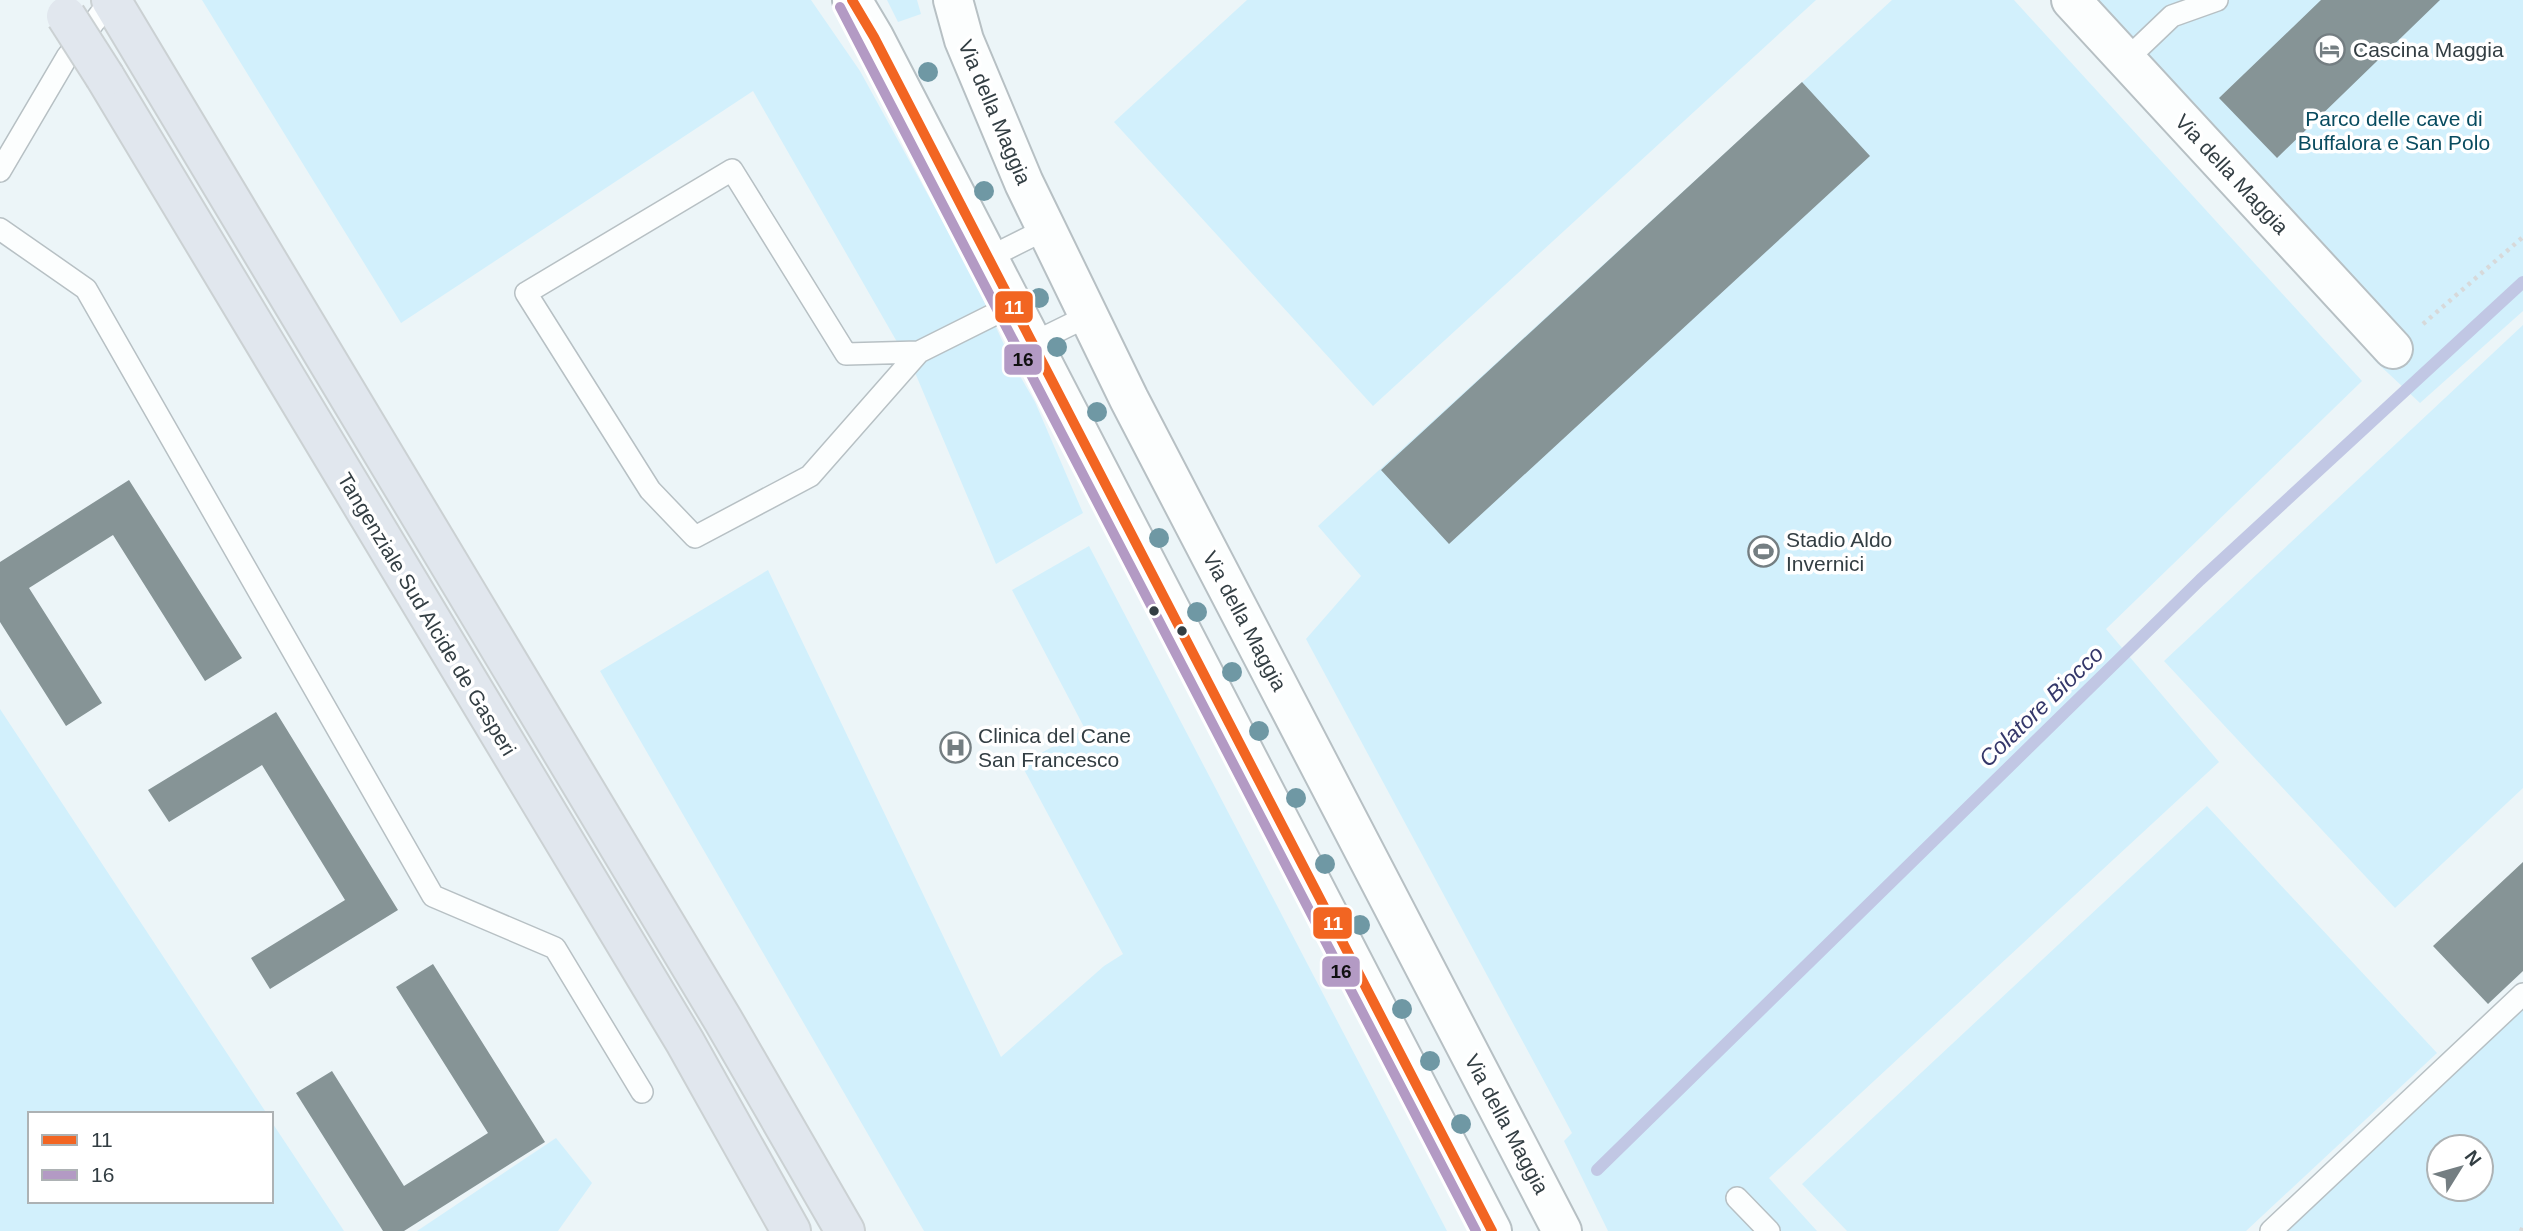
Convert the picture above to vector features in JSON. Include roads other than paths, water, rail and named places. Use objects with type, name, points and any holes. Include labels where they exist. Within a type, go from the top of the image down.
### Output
[{"type":"highway","name":"Tangenziale Sud Alcide de Gasperi","points":[[62,8],[685,1042],[791,1231]]},
{"type":"highway","points":[[127,8],[217,174],[716,1009],[845,1231]]},
{"type":"street","points":[[852,0],[874,37],[1013,304],[1492,1231]]},
{"type":"street","name":"Via della Maggia","points":[[953,0],[964,40],[1046,229],[1088,316],[1562,1231]]},
{"type":"street","name":"Via della Maggia","points":[[2071,0],[2393,349]]},
{"type":"lane","points":[[2127,59],[2172,16],[2217,0]]},
{"type":"lane","points":[[0,171],[67,57],[127,8]]},
{"type":"lane","points":[[919,352],[846,354],[733,170],[526,293],[650,490],[695,537],[810,476],[919,352],[1013,304]]},
{"type":"lane","points":[[988,258],[1046,229]]},
{"type":"lane","points":[[5,232],[86,289],[433,896],[555,948],[642,1092]]},
{"type":"lane","points":[[1033,343],[1088,316]]},
{"type":"lane","points":[[2271,1231],[2523,994]]},
{"type":"lane","points":[[1737,1199],[1769,1231]]},
{"type":"waterway","name":"Colatore Biocco","points":[[1597,1170],[2200,580],[2523,282]]},
{"type":"place","name":"Cascina Maggia","points":[[2330,49]]},
{"type":"place","name":"Stadio Aldo Invernici","points":[[1763,551]]},
{"type":"place","name":"Clinica del Cane San Francesco","points":[[955,747]]},
{"type":"park label","name":"Parco delle cave di Buffalora e San Polo","points":[[2394,130]]}]
